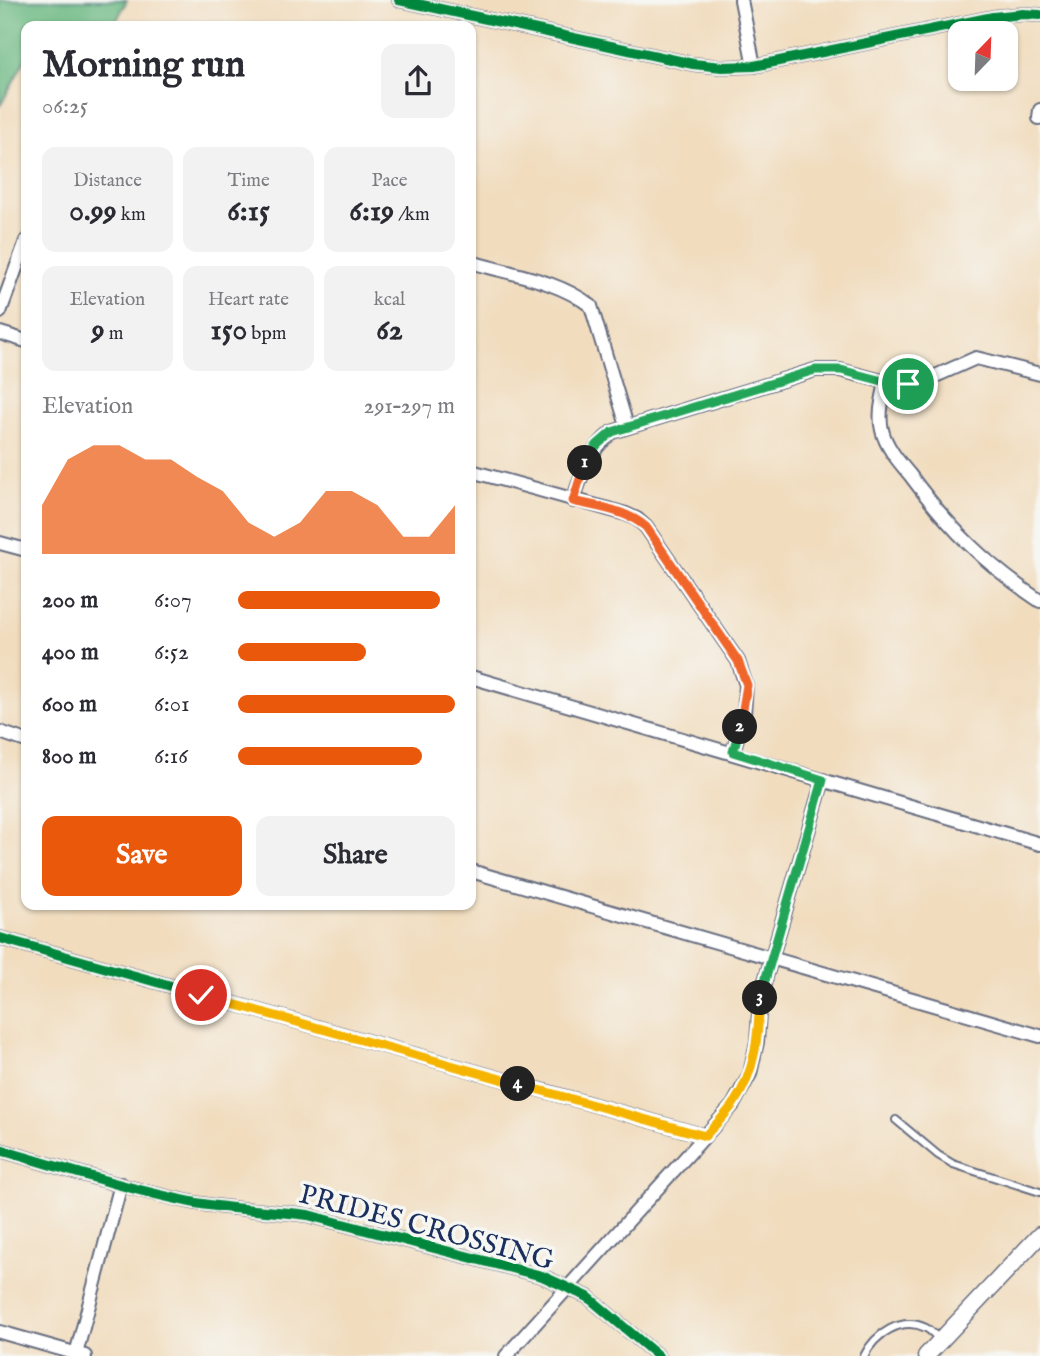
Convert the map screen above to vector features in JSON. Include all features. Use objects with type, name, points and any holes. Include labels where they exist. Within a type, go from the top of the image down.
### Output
[{"type":"street","points":[[399,0],[693,64],[722,67],[754,66],[993,17],[1040,15]]},
{"type":"street","points":[[741,0],[754,66]]},
{"type":"street","points":[[0,312],[21,254]]},
{"type":"street","points":[[476,263],[560,288],[591,306],[627,426]]},
{"type":"street","points":[[0,333],[21,339]]},
{"type":"street","points":[[573,501],[586,462],[597,445],[612,432],[815,370],[841,370],[886,382],[908,384],[931,379],[976,358],[1040,373]]},
{"type":"street","points":[[886,382],[880,411],[882,431],[893,453],[962,540],[1000,573],[1040,601]]},
{"type":"street","points":[[476,472],[626,514],[646,527],[738,661],[747,685],[744,714],[733,752]]},
{"type":"street","points":[[0,543],[21,549]]},
{"type":"street","points":[[476,678],[1040,844]]},
{"type":"street","points":[[0,732],[21,739]]},
{"type":"street","points":[[506,1356],[733,1105],[750,1074],[758,1042],[760,998],[823,780]]},
{"type":"street","points":[[476,872],[1040,1036]]},
{"type":"street","points":[[0,938],[705,1136]]},
{"type":"street","name":"PRIDES CROSSING","points":[[0,1150],[190,1202],[228,1209],[308,1215],[509,1267],[587,1297],[658,1356]]},
{"type":"street","points":[[0,1332],[81,1355],[121,1184]]},
{"type":"street","points":[[926,1356],[1040,1235]]},
{"type":"lane","points":[[896,1120],[953,1164],[1040,1192]]},
{"type":"lane","points":[[864,1356],[882,1334],[905,1324],[926,1328],[941,1340]]},
{"type":"green space","points":[[0,0],[127,0],[116,21],[21,21],[21,67],[0,106]]},
{"type":"cycle path","points":[[399,0],[693,64],[722,67],[754,66],[993,17],[1040,15]]},
{"type":"cycle path","points":[[0,938],[705,1136]]},
{"type":"cycle path","points":[[0,1150],[167,1197],[220,1207],[308,1215],[542,1276],[588,1297],[658,1356]]},
{"type":"route","points":[[201,995],[705,1136],[733,1105],[750,1074],[758,1042],[760,998],[823,780],[733,752],[744,714],[747,685],[738,661],[646,527],[626,514],[573,501],[586,462],[597,445],[612,432],[627,426],[815,370],[841,370],[886,382],[908,384]]}]
